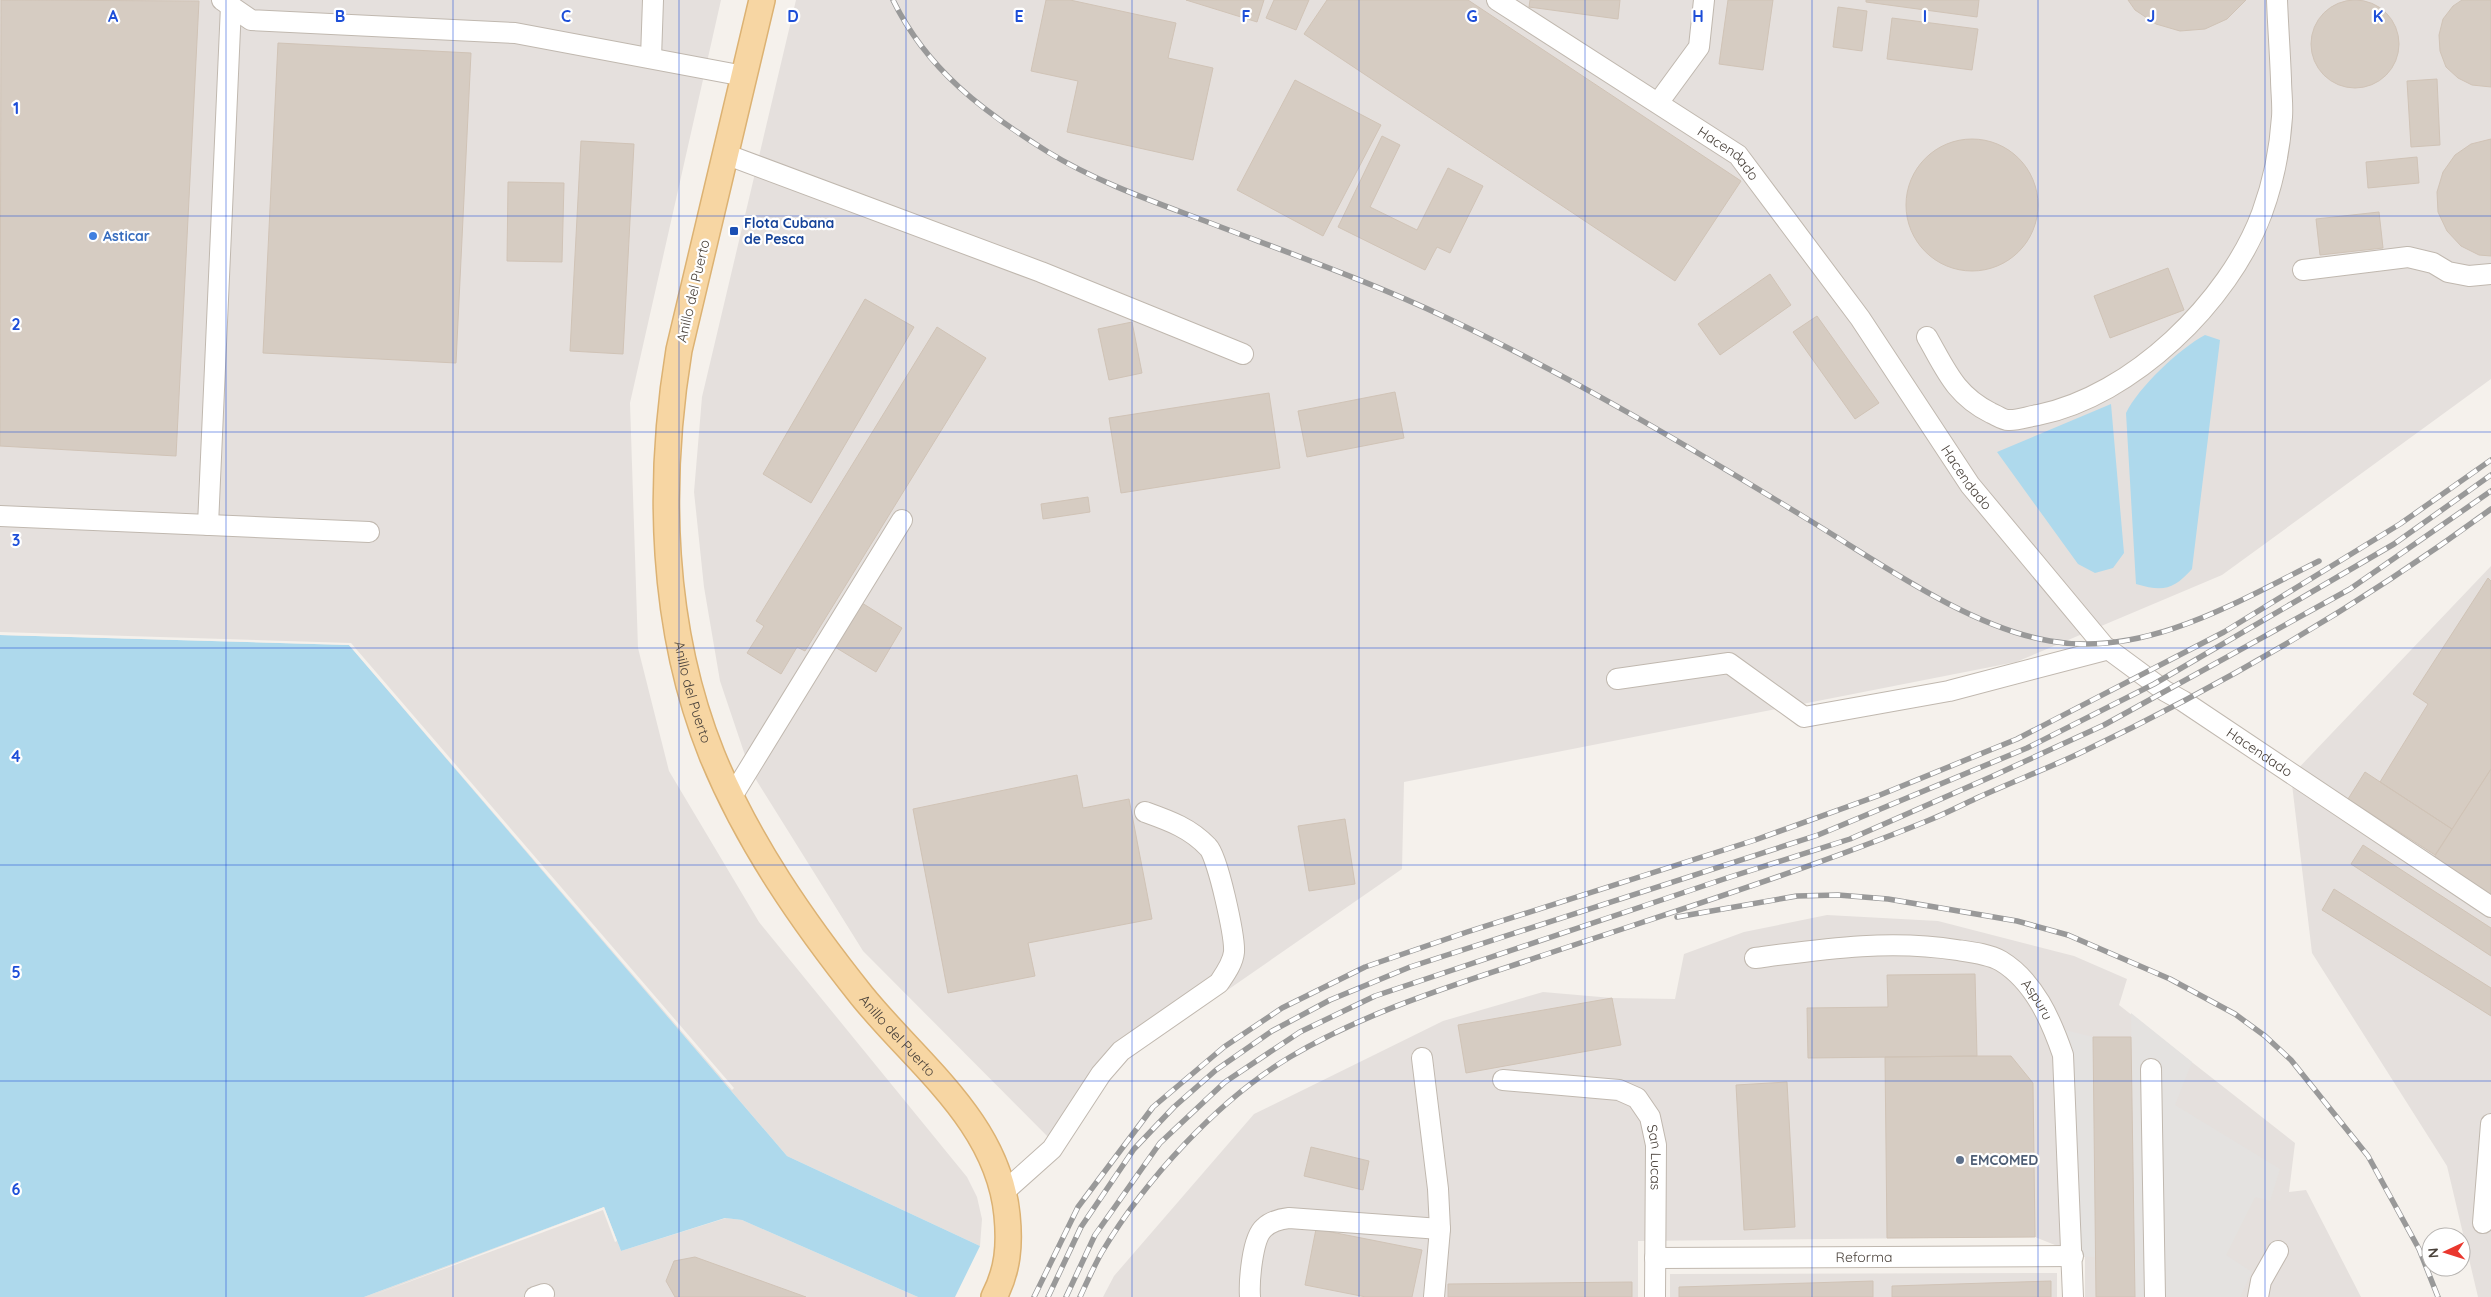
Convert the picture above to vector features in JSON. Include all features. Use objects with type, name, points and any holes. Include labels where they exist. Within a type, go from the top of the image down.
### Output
[{"type":"main road","name":"Anillo del Puerto","points":[[762,0],[679,350],[670,401],[667,444],[666,532],[676,623],[691,693],[712,754],[742,823],[777,880],[863,997],[923,1062],[972,1124],[986,1145],[1005,1190],[1009,1232],[1008,1258],[1001,1283],[994,1297]]},
{"type":"street","points":[[651,58],[654,0]]},
{"type":"street","name":"Hacendado","points":[[1496,0],[1738,156],[1860,318],[1970,485],[2109,649],[2164,691],[2491,907]]},
{"type":"street","points":[[1658,103],[1699,47],[1704,0]]},
{"type":"street","points":[[1927,337],[1958,391],[1980,407],[2008,420],[2065,409],[2100,392],[2160,352],[2202,310],[2227,276],[2252,238],[2263,211],[2272,176],[2282,116],[2277,0]]},
{"type":"street","points":[[227,3],[251,20],[515,33],[744,76]]},
{"type":"street","points":[[208,525],[227,3]]},
{"type":"street","points":[[725,154],[1041,272],[1242,354]]},
{"type":"street","points":[[2303,270],[2408,257],[2433,263],[2448,272],[2469,276],[2491,274]]},
{"type":"street","points":[[0,516],[369,532]]},
{"type":"street","points":[[731,798],[902,520]]},
{"type":"street","points":[[1617,679],[1729,662],[1804,717],[1949,691],[2109,649]]},
{"type":"street","points":[[1005,1190],[1052,1149],[1101,1074],[1121,1051],[1219,983],[1228,969],[1234,953],[1232,932],[1218,870],[1210,849],[1193,833],[1178,824],[1145,812]]},
{"type":"street","name":"Aspuru","points":[[1756,958],[1837,947],[1890,943],[1940,947],[1978,953],[1999,960],[2013,970],[2037,998],[2053,1027],[2063,1055],[2073,1256],[2073,1297]]},
{"type":"street","points":[[1422,1058],[1438,1188],[1440,1230],[1434,1297]]},
{"type":"street","points":[[2151,1069],[2155,1297]]},
{"type":"street","name":"San Lucas","points":[[1503,1080],[1619,1090],[1637,1098],[1650,1117],[1656,1145],[1655,1297]]},
{"type":"street","points":[[2483,1223],[2491,1124]]},
{"type":"street","points":[[1250,1297],[1249,1286],[1257,1239],[1263,1228],[1275,1220],[1290,1218],[1440,1230]]},
{"type":"street","points":[[2258,1297],[2262,1280],[2278,1251]]},
{"type":"street","name":"Reforma","points":[[1655,1258],[2073,1256]]},
{"type":"shaded area","points":[[0,0],[721,0],[630,403],[638,648],[669,771],[759,922],[967,1177],[977,1197],[982,1219],[980,1246],[787,1156],[349,645],[0,635]]},
{"type":"shaded area","points":[[796,0],[2491,0],[2491,379],[2222,575],[2016,662],[1404,782],[1402,869],[1115,1068],[1060,1149],[863,951],[750,770],[720,681],[704,587],[694,492],[702,397]]},
{"type":"shaded area","points":[[2491,566],[2491,1297],[2478,1297],[2471,1267],[2471,1227],[2461,1227],[2447,1166],[2312,953],[2291,776]]},
{"type":"shaded area","points":[[1827,915],[1938,921],[2074,956],[2127,979],[2119,1005],[2295,1143],[2289,1192],[2306,1190],[2361,1297],[2085,1297],[2085,1257],[2035,1237],[1638,1241],[1638,1297],[1103,1297],[1114,1276],[1254,1114],[1443,1021],[1543,992],[1612,998],[1675,999],[1684,954],[1744,932]]},
{"type":"shaded area","points":[[2131,1013],[2192,1062],[2175,1105],[2280,1169],[2270,1201],[2255,1197],[2226,1255],[2252,1272],[2240,1297],[2135,1297]]},
{"type":"shaded area","points":[[2053,1027],[2093,1037],[2096,1257],[2073,1256]]},
{"type":"shaded area","points":[[604,1207],[621,1251],[726,1218],[742,1220],[918,1297],[364,1297]]},
{"type":"shaded area","points":[[2057,1273],[2057,1297],[1670,1297],[1670,1274]]},
{"type":"water","points":[[2205,335],[2220,340],[2192,569],[2173,585],[2161,588],[2145,587],[2136,584],[2126,413],[2140,392],[2161,369],[2184,349]]},
{"type":"water","points":[[2111,404],[2124,553],[2113,568],[2095,573],[2078,564],[1997,452]]},
{"type":"water","points":[[0,635],[349,645],[787,1156],[980,1246],[955,1297],[918,1297],[742,1220],[725,1218],[621,1251],[604,1207],[364,1297],[0,1297]]},
{"type":"pier","points":[[0,632],[351,643],[734,1088],[732,1090],[349,645],[0,635]]},
{"type":"pier","points":[[604,1207],[617,1241],[615,1242],[603,1210],[368,1297]]},
{"type":"building","name":"Asticar","points":[[1,0],[199,1],[176,456],[0,446]]},
{"type":"building","points":[[1046,0],[1070,0],[1176,23],[1168,58],[1213,68],[1193,160],[1067,132],[1078,81],[1031,71]]},
{"type":"building","points":[[1186,0],[1264,0],[1257,22]]},
{"type":"building","points":[[1274,0],[1309,0],[1296,30],[1266,18]]},
{"type":"building","points":[[1327,0],[1468,0],[1741,181],[1675,281],[1304,34]]},
{"type":"building","points":[[1530,0],[1620,0],[1618,19],[1529,7]]},
{"type":"building","points":[[1728,0],[1773,0],[1763,70],[1719,64]]},
{"type":"building","points":[[1866,0],[1979,0],[1977,17],[1866,2]]},
{"type":"building","points":[[2128,0],[2246,0],[2227,19],[2205,29],[2180,31],[2156,24],[2135,10]]},
{"type":"building","points":[[2355,0],[2372,3],[2386,13],[2396,27],[2399,44],[2396,61],[2386,75],[2372,85],[2355,88],[2338,85],[2324,75],[2314,61],[2311,44],[2314,27],[2324,13],[2338,3]]},
{"type":"building","points":[[2462,0],[2491,0],[2491,87],[2472,85],[2458,78],[2446,67],[2440,51],[2439,35],[2443,19],[2453,6]]},
{"type":"building","points":[[1838,7],[1867,11],[1862,51],[1833,47]]},
{"type":"building","points":[[1892,18],[1978,29],[1972,70],[1887,59]]},
{"type":"building","points":[[278,43],[471,53],[456,363],[263,353]]},
{"type":"building","points":[[2437,79],[2440,145],[2411,147],[2407,81]]},
{"type":"building","points":[[1295,80],[1381,125],[1323,236],[1237,190]]},
{"type":"building","points":[[1382,136],[1400,145],[1370,207],[1417,230],[1448,168],[1483,186],[1450,253],[1437,247],[1425,270],[1338,227]]},
{"type":"building","points":[[1972,139],[1985,140],[1997,144],[2019,158],[2033,180],[2037,192],[2037,218],[2033,230],[2019,252],[1997,266],[1985,270],[1972,271],[1959,270],[1947,266],[1925,252],[1911,230],[1907,218],[1906,205],[1907,192],[1911,180],[1925,158],[1947,144],[1959,140]]},
{"type":"building","points":[[2491,139],[2491,256],[2479,255],[2461,246],[2447,231],[2438,212],[2437,192],[2443,172],[2455,155],[2471,144]]},
{"type":"building","points":[[581,141],[634,144],[623,354],[570,351]]},
{"type":"building","points":[[2417,157],[2419,183],[2368,188],[2366,162]]},
{"type":"building","points":[[508,182],[564,183],[562,262],[507,261]]},
{"type":"building","points":[[2379,212],[2383,248],[2320,255],[2316,219]]},
{"type":"building","points":[[2168,268],[2184,310],[2110,338],[2094,296]]},
{"type":"building","points":[[1770,274],[1791,305],[1720,355],[1698,324]]},
{"type":"building","points":[[865,299],[914,327],[811,503],[763,474]]},
{"type":"building","points":[[1817,316],[1879,403],[1855,419],[1793,332]]},
{"type":"building","points":[[1132,322],[1142,373],[1109,380],[1098,329]]},
{"type":"building","points":[[937,327],[986,358],[805,651],[797,647],[781,674],[747,653],[764,626],[756,621]]},
{"type":"building","points":[[1395,392],[1404,438],[1307,457],[1298,411]]},
{"type":"building","points":[[1269,393],[1280,468],[1121,493],[1109,418]]},
{"type":"building","points":[[1088,497],[1090,512],[1043,519],[1041,504]]},
{"type":"building","points":[[2488,578],[2491,581],[2491,769],[2452,829],[2380,782],[2428,704],[2413,694]]},
{"type":"building","points":[[862,603],[902,628],[876,672],[835,647]]},
{"type":"building","points":[[2491,769],[2491,899],[2431,862]]},
{"type":"building","points":[[2365,772],[2452,829],[2435,855],[2348,799]]},
{"type":"building","points":[[1077,775],[1083,808],[1129,799],[1152,919],[1028,943],[1035,976],[948,993],[913,809]]},
{"type":"building","points":[[1345,819],[1355,884],[1309,891],[1298,826]]},
{"type":"building","points":[[2363,845],[2491,928],[2491,956],[2351,864]]},
{"type":"building","points":[[2334,889],[2491,988],[2491,1016],[2322,910]]},
{"type":"building","points":[[1975,974],[1977,1056],[1808,1058],[1807,1008],[1888,1007],[1887,975]]},
{"type":"building","points":[[1612,998],[1621,1045],[1466,1073],[1458,1025]]},
{"type":"building","points":[[2093,1037],[2131,1037],[2135,1297],[2096,1297]]},
{"type":"building","name":"EMCOMED","points":[[2011,1056],[2033,1083],[2035,1237],[1887,1238],[1885,1057]]},
{"type":"building","points":[[1787,1082],[1795,1227],[1744,1230],[1736,1085]]},
{"type":"building","points":[[1311,1147],[1369,1161],[1363,1190],[1304,1176]]},
{"type":"building","points":[[1316,1229],[1422,1250],[1412,1297],[1366,1297],[1305,1285]]},
{"type":"building","points":[[695,1257],[806,1297],[675,1297],[666,1281],[674,1261]]},
{"type":"building","points":[[1873,1281],[1873,1297],[1679,1297],[1679,1287]]},
{"type":"building","points":[[2051,1281],[2051,1297],[1892,1297],[1892,1286]]},
{"type":"building","points":[[1632,1282],[1632,1297],[1448,1297],[1448,1284]]},
{"type":"railway","points":[[893,0],[923,48],[959,87],[1024,137],[1067,163],[1105,182],[1388,292],[1493,340],[1672,438],[1923,590],[1987,622],[2050,641],[2085,644],[2121,641],[2155,634],[2189,623],[2223,609],[2319,561]]},
{"type":"railway","points":[[1034,1297],[1078,1207],[1153,1107],[1224,1047],[1282,1008],[1365,967],[1467,932],[1755,840],[1880,795],[2017,739],[2224,632],[2400,524],[2491,460]]},
{"type":"railway","points":[[1048,1297],[1081,1227],[1134,1149],[1174,1107],[1216,1070],[1272,1031],[1330,1000],[1410,967],[1818,835],[2027,748],[2154,684],[2394,544],[2491,475]]},
{"type":"railway","points":[[1066,1297],[1095,1235],[1160,1143],[1225,1082],[1300,1032],[1375,996],[1727,878],[1850,839],[1993,776],[2104,725],[2350,589],[2491,491]]},
{"type":"railway","points":[[1080,1297],[1099,1257],[1119,1225],[1139,1197],[1185,1144],[1236,1095],[1290,1057],[1320,1040],[1414,999],[1736,891],[1880,840],[2066,760],[2186,700],[2290,641],[2392,578],[2491,509]]},
{"type":"railway","points":[[1677,917],[1797,896],[1838,895],[1888,899],[2017,921],[2068,935],[2170,979],[2235,1014],[2265,1036],[2291,1060],[2368,1156],[2419,1249],[2438,1297]]},
{"type":"place","name":"Flota Cubana de Pesca","points":[[734,231]]},
{"type":"place","name":"Asticar","points":[[93,236]]},
{"type":"place","name":"EMCOMED","points":[[1960,1160]]}]
